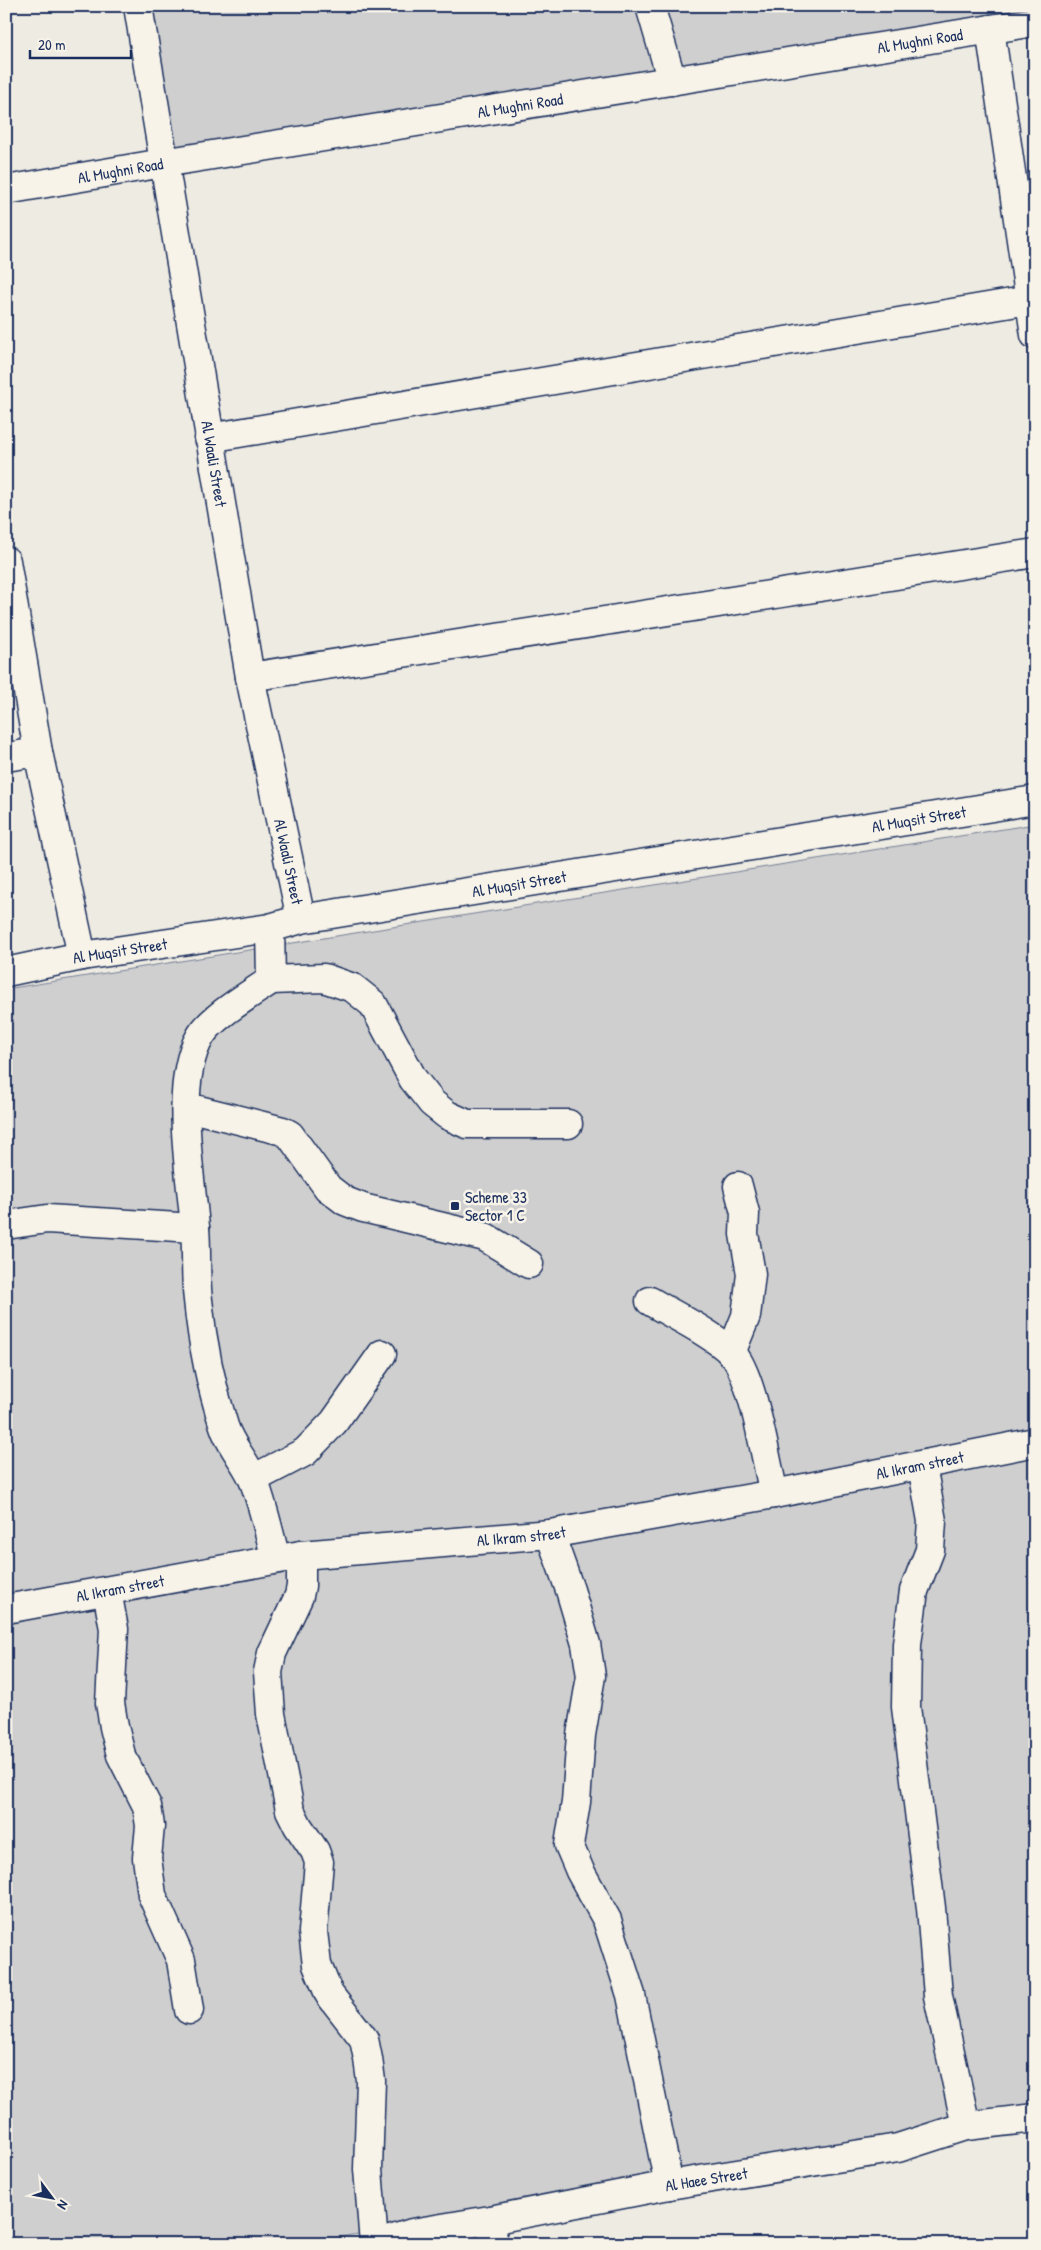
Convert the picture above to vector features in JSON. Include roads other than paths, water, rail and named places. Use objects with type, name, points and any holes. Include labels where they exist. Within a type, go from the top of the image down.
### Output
[{"type":"street","name":"Al Waali Street","points":[[138,6],[250,677],[301,919]]},
{"type":"street","points":[[650,6],[672,81]]},
{"type":"street","name":"Al Mughni Road","points":[[6,190],[672,81],[1000,21],[1035,22]]},
{"type":"street","points":[[1000,21],[1035,335]]},
{"type":"street","points":[[209,438],[1032,299]]},
{"type":"street","points":[[250,677],[1035,553]]},
{"type":"street","points":[[7,569],[38,752],[82,956]]},
{"type":"street","points":[[6,757],[38,752]]},
{"type":"street","name":"Al Muqsit Street","points":[[6,972],[82,956],[270,928],[301,919],[1035,800]]},
{"type":"street","points":[[270,928],[271,980]]},
{"type":"street","points":[[374,2244],[368,2169],[371,2081],[364,2038],[329,1994],[318,1965],[313,1932],[319,1862],[315,1851],[290,1810],[270,1714],[268,1672],[272,1653],[299,1596],[289,1557],[253,1479],[224,1428],[212,1380],[198,1299],[195,1228],[187,1163],[187,1076],[192,1054],[201,1036],[221,1015],[271,980],[324,978],[353,988],[373,1004],[413,1079],[432,1103],[447,1115],[467,1124],[568,1124]]},
{"type":"street","points":[[187,1108],[284,1131],[290,1135],[328,1188],[345,1201],[364,1208],[485,1237],[529,1264]]},
{"type":"street","points":[[731,1353],[746,1316],[751,1274],[744,1234],[745,1213],[738,1186]]},
{"type":"street","points":[[6,1225],[47,1218],[195,1228]]},
{"type":"street","points":[[650,1301],[731,1353],[741,1365],[748,1384],[774,1494]]},
{"type":"street","points":[[253,1479],[305,1452],[334,1422],[382,1354]]},
{"type":"street","name":"Al Ikram street","points":[[6,1609],[289,1557],[550,1534],[774,1494],[1035,1442]]},
{"type":"street","points":[[922,1465],[932,1521],[930,1550],[914,1591],[907,1644],[906,1707],[931,1908],[938,1996],[966,2126]]},
{"type":"street","points":[[550,1534],[570,1590],[590,1662],[591,1676],[581,1735],[576,1802],[569,1845],[580,1871],[607,1920],[631,1995],[670,2184]]},
{"type":"street","points":[[108,1591],[114,1629],[110,1703],[114,1727],[122,1755],[147,1806],[150,1826],[147,1858],[152,1895],[182,1960],[189,2010]]},
{"type":"street","name":"Al Haee Street","points":[[378,2244],[412,2233],[492,2232],[670,2184],[898,2148],[966,2126],[1035,2118]]},
{"type":"place","name":"Scheme 33 Sector 1 C","points":[[455,1206]]}]
